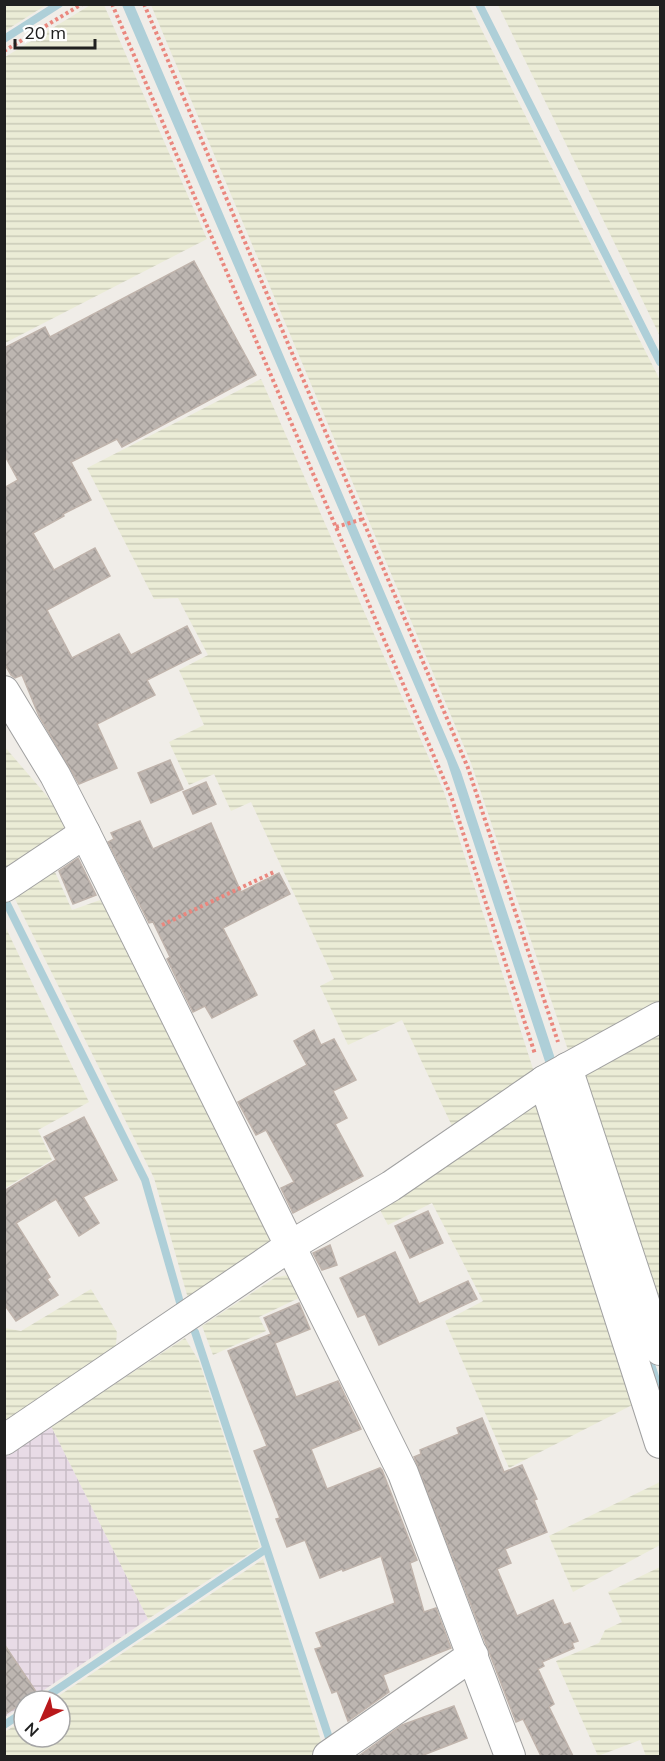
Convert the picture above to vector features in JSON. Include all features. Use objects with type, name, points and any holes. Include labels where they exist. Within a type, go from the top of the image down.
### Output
[{"type":"street","points":[[4,691],[56,775],[403,1473],[473,1655],[505,1754]]},
{"type":"street","points":[[4,887],[85,832]]},
{"type":"street","points":[[4,1440],[290,1246],[391,1186],[556,1074],[660,1017]]},
{"type":"street","points":[[556,1074],[660,1350]]},
{"type":"street","points":[[556,1074],[660,1443]]},
{"type":"street","points":[[335,1751],[473,1655]]},
{"type":"path","points":[[4,51],[82,4]]},
{"type":"path","points":[[111,4],[451,796],[556,1074]]},
{"type":"path","points":[[144,4],[468,768],[556,1074]]},
{"type":"path","points":[[336,527],[363,519]]},
{"type":"path","points":[[137,937],[274,872]]},
{"type":"shaded area","points":[[51,1426],[148,1619],[46,1689],[12,1689],[12,1712],[5,1717],[5,1457]]},
{"type":"green space","points":[[5,4],[46,4],[46,5],[5,31]]},
{"type":"green space","points":[[92,4],[104,5],[207,239],[5,343],[5,57]]},
{"type":"green space","points":[[151,5],[469,5],[660,380],[660,1008],[570,1056],[471,763]]},
{"type":"green space","points":[[498,5],[660,5],[660,337],[657,330]]},
{"type":"green space","points":[[261,379],[444,792],[534,1072],[452,1126],[402,1020],[348,1045],[320,986],[334,979],[251,802],[231,811],[214,774],[189,785],[169,742],[204,725],[179,670],[208,655],[178,598],[154,599],[87,468]]},
{"type":"green space","points":[[4,746],[47,796],[71,832],[4,874]]},
{"type":"green space","points":[[51,863],[72,910],[100,900],[127,940],[270,1233],[268,1248],[189,1302],[154,1178],[10,889]]},
{"type":"green space","points":[[5,926],[89,1102],[38,1130],[52,1160],[5,1188]]},
{"type":"green space","points":[[660,1035],[660,1320],[582,1077]]},
{"type":"green space","points":[[543,1100],[642,1400],[509,1468],[445,1321],[483,1301],[432,1203],[388,1225],[380,1210],[438,1165]]},
{"type":"green space","points":[[289,1275],[301,1297],[259,1317],[266,1331],[213,1355],[202,1326],[276,1277]]},
{"type":"green space","points":[[91,1289],[117,1332],[115,1356],[5,1430],[5,1328],[21,1331]]},
{"type":"green space","points":[[185,1338],[199,1361],[260,1547],[148,1619],[51,1426]]},
{"type":"green space","points":[[660,1482],[660,1545],[573,1592],[549,1536]]},
{"type":"green space","points":[[263,1559],[325,1753],[320,1756],[5,1756],[5,1732],[12,1727],[12,1749],[72,1749],[72,1689],[69,1689]]},
{"type":"green space","points":[[660,1567],[660,1756],[646,1756],[640,1740],[598,1756],[556,1661],[599,1643],[605,1630],[622,1622],[608,1592]]},
{"type":"water","points":[[122,5],[134,5],[461,772],[660,1379],[660,1414],[447,761]]},
{"type":"building","points":[[194,261],[256,375],[122,447],[117,439],[71,462],[91,500],[33,533],[54,570],[95,548],[110,576],[47,610],[72,658],[119,634],[131,655],[187,626],[201,653],[147,680],[155,695],[97,724],[117,768],[79,784],[39,716],[22,675],[15,678],[4,663],[4,488],[18,480],[4,454],[4,348],[45,327],[50,337]]},
{"type":"building","points":[[170,760],[183,789],[151,803],[138,773]]},
{"type":"building","points":[[206,782],[216,804],[193,814],[183,792]]},
{"type":"building","points":[[140,821],[153,849],[211,823],[241,892],[279,873],[290,894],[223,928],[257,995],[212,1018],[205,1006],[193,1012],[167,959],[170,957],[153,922],[149,923],[108,842],[114,839],[111,833]]},
{"type":"building","points":[[78,858],[96,895],[73,904],[59,871]]},
{"type":"building","points":[[314,1030],[321,1045],[334,1039],[356,1080],[333,1091],[347,1118],[335,1124],[363,1176],[293,1213],[281,1188],[294,1182],[266,1130],[256,1135],[238,1102],[307,1065],[294,1041]]},
{"type":"building","points":[[84,1117],[117,1180],[83,1197],[99,1223],[79,1236],[56,1199],[16,1223],[50,1277],[47,1279],[58,1295],[16,1321],[4,1304],[4,1191],[56,1160],[44,1137]]},
{"type":"building","points":[[428,1211],[443,1243],[410,1258],[395,1226]]},
{"type":"building","points":[[330,1245],[337,1265],[322,1270],[313,1253]]},
{"type":"building","points":[[395,1252],[419,1304],[468,1281],[477,1299],[379,1345],[365,1314],[358,1317],[340,1278]]},
{"type":"building","points":[[299,1303],[310,1329],[275,1343],[296,1397],[338,1381],[361,1429],[311,1449],[327,1489],[380,1468],[382,1470],[417,1560],[410,1563],[424,1612],[436,1608],[451,1648],[383,1675],[389,1692],[348,1721],[337,1691],[332,1693],[315,1649],[322,1647],[316,1633],[395,1603],[381,1556],[320,1578],[305,1540],[287,1547],[276,1519],[280,1518],[254,1451],[267,1446],[228,1351],[271,1334],[264,1318]]},
{"type":"building","points":[[482,1418],[504,1472],[522,1465],[537,1499],[534,1500],[547,1532],[505,1549],[511,1563],[497,1569],[517,1616],[553,1600],[564,1625],[570,1623],[578,1641],[572,1643],[574,1648],[542,1662],[544,1666],[538,1669],[554,1704],[549,1707],[573,1756],[541,1756],[523,1719],[516,1722],[414,1457],[421,1454],[420,1450],[459,1434],[457,1428]]},
{"type":"building","points":[[4,1644],[34,1689],[12,1689],[12,1710],[4,1715]]},
{"type":"building","points":[[454,1706],[467,1738],[421,1756],[360,1755],[402,1725]]},
{"type":"waterway","points":[[4,39],[59,4]]},
{"type":"waterway","points":[[479,4],[660,362]]},
{"type":"waterway","points":[[5,900],[145,1180],[181,1306]]},
{"type":"waterway","points":[[195,1332],[332,1747]]},
{"type":"waterway","points":[[58,1689],[266,1549]]},
{"type":"waterway","points":[[4,1725],[12,1720]]}]
